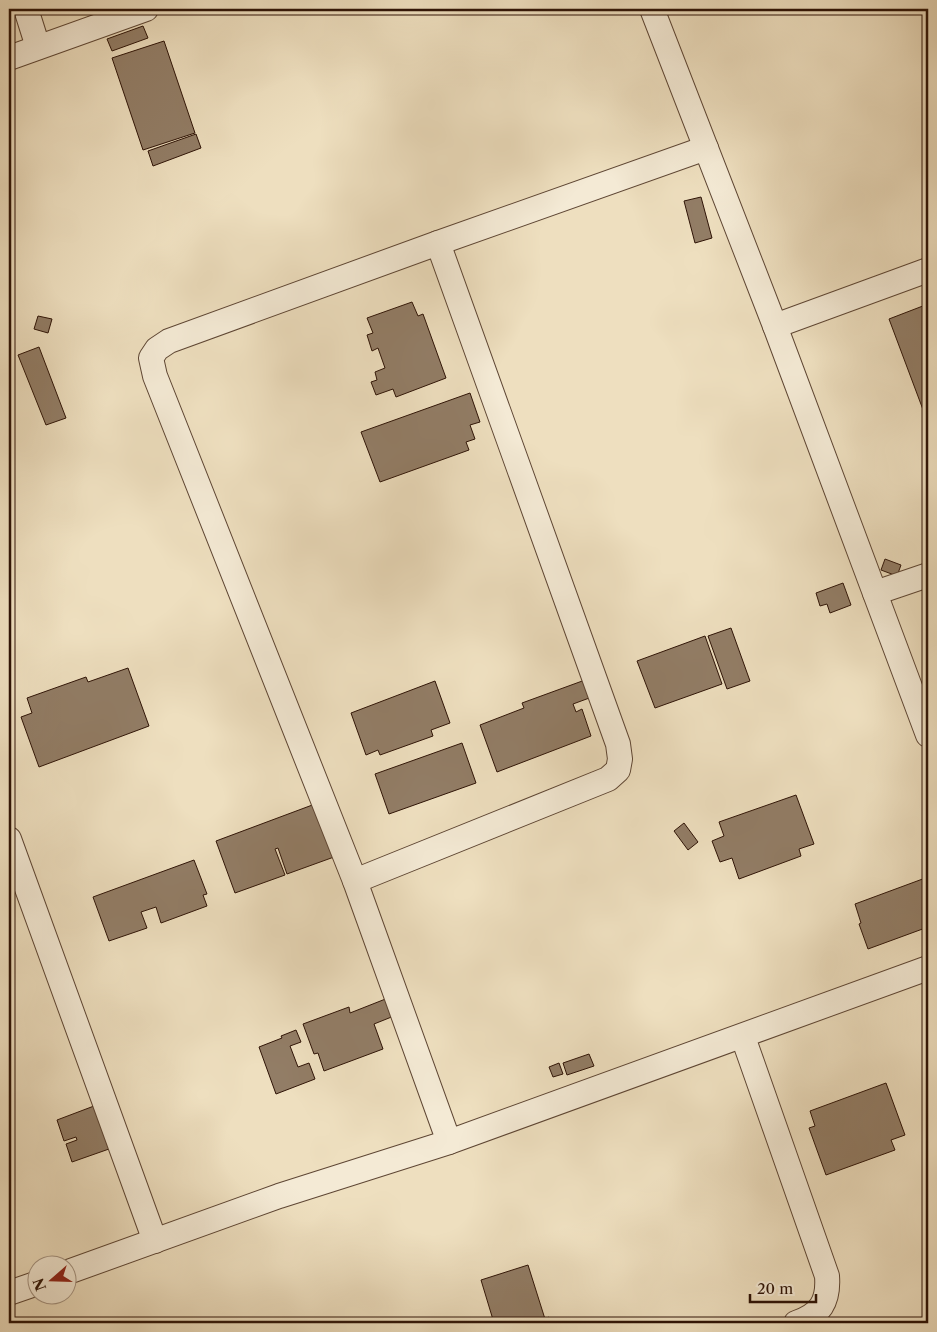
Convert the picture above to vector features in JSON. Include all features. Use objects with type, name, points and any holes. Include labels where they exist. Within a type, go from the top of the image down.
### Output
[{"type":"street","points":[[26,9],[38,47]]},
{"type":"street","points":[[9,58],[146,9]]},
{"type":"street","points":[[652,9],[775,326],[928,735]]},
{"type":"street","points":[[449,1142],[355,881],[155,376],[151,358],[157,349],[169,341],[706,148]]},
{"type":"street","points":[[355,881],[608,779],[618,770],[620,759],[618,744],[438,243]]},
{"type":"street","points":[[775,326],[928,270]]},
{"type":"street","points":[[875,593],[928,575]]},
{"type":"street","points":[[9,839],[155,1241]]},
{"type":"street","points":[[78,1268],[279,1196],[449,1142],[928,968]]},
{"type":"street","points":[[743,1036],[827,1276],[828,1291],[823,1306],[814,1314],[796,1323]]},
{"type":"street","points":[[9,1293],[28,1286]]},
{"type":"building","points":[[143,26],[148,38],[112,51],[107,39]]},
{"type":"building","points":[[164,41],[195,133],[143,150],[112,58]]},
{"type":"building","points":[[196,134],[201,148],[153,166],[148,151]]},
{"type":"building","points":[[701,197],[712,238],[695,243],[684,201]]},
{"type":"building","points":[[412,302],[418,316],[423,314],[446,378],[396,397],[393,389],[376,395],[371,382],[377,380],[375,372],[385,368],[378,348],[372,351],[367,335],[373,333],[367,318]]},
{"type":"building","points":[[928,304],[928,413],[925,415],[889,319]]},
{"type":"building","points":[[38,316],[52,319],[48,333],[34,329]]},
{"type":"building","points":[[39,347],[66,418],[46,425],[18,355]]},
{"type":"building","points":[[470,393],[480,422],[470,425],[475,439],[466,442],[469,450],[380,482],[361,432]]},
{"type":"building","points":[[885,559],[901,565],[897,576],[881,570]]},
{"type":"building","points":[[843,583],[851,605],[830,613],[827,604],[820,606],[816,593]]},
{"type":"building","points":[[731,628],[750,681],[727,689],[708,636]]},
{"type":"building","points":[[705,636],[722,684],[655,708],[637,661]]},
{"type":"building","points":[[128,668],[149,726],[39,767],[21,717],[32,713],[27,698],[86,677],[88,682]]},
{"type":"building","points":[[585,680],[592,697],[573,704],[576,712],[582,709],[591,736],[497,772],[480,725],[524,708],[522,703]]},
{"type":"building","points":[[435,681],[450,723],[431,730],[433,736],[380,755],[378,750],[366,755],[351,713]]},
{"type":"building","points":[[462,743],[476,783],[389,814],[375,774]]},
{"type":"building","points":[[796,795],[814,844],[799,849],[801,856],[739,879],[732,858],[720,862],[712,841],[724,836],[719,822]]},
{"type":"building","points":[[315,804],[334,857],[287,874],[278,848],[275,849],[285,875],[235,893],[216,841]]},
{"type":"building","points":[[684,823],[698,842],[688,850],[674,831]]},
{"type":"building","points":[[194,860],[207,894],[203,895],[207,906],[161,923],[156,907],[141,912],[147,928],[109,941],[93,897]]},
{"type":"building","points":[[928,877],[928,927],[868,949],[859,924],[861,923],[855,904]]},
{"type":"building","points":[[388,998],[394,1016],[374,1024],[383,1049],[324,1071],[318,1053],[314,1054],[303,1024],[349,1007],[350,1013]]},
{"type":"building","points":[[296,1030],[301,1042],[290,1046],[298,1067],[309,1063],[315,1079],[276,1094],[259,1047]]},
{"type":"building","points":[[589,1054],[594,1066],[567,1075],[563,1063]]},
{"type":"building","points":[[559,1063],[563,1074],[553,1077],[549,1067]]},
{"type":"building","points":[[886,1083],[905,1135],[891,1140],[895,1150],[826,1175],[809,1128],[815,1126],[810,1111]]},
{"type":"building","points":[[94,1106],[109,1149],[72,1162],[66,1144],[77,1140],[76,1137],[64,1141],[57,1120]]},
{"type":"building","points":[[9,1185],[13,1197],[9,1199]]},
{"type":"building","points":[[528,1265],[545,1319],[549,1317],[551,1323],[494,1323],[481,1280]]}]
